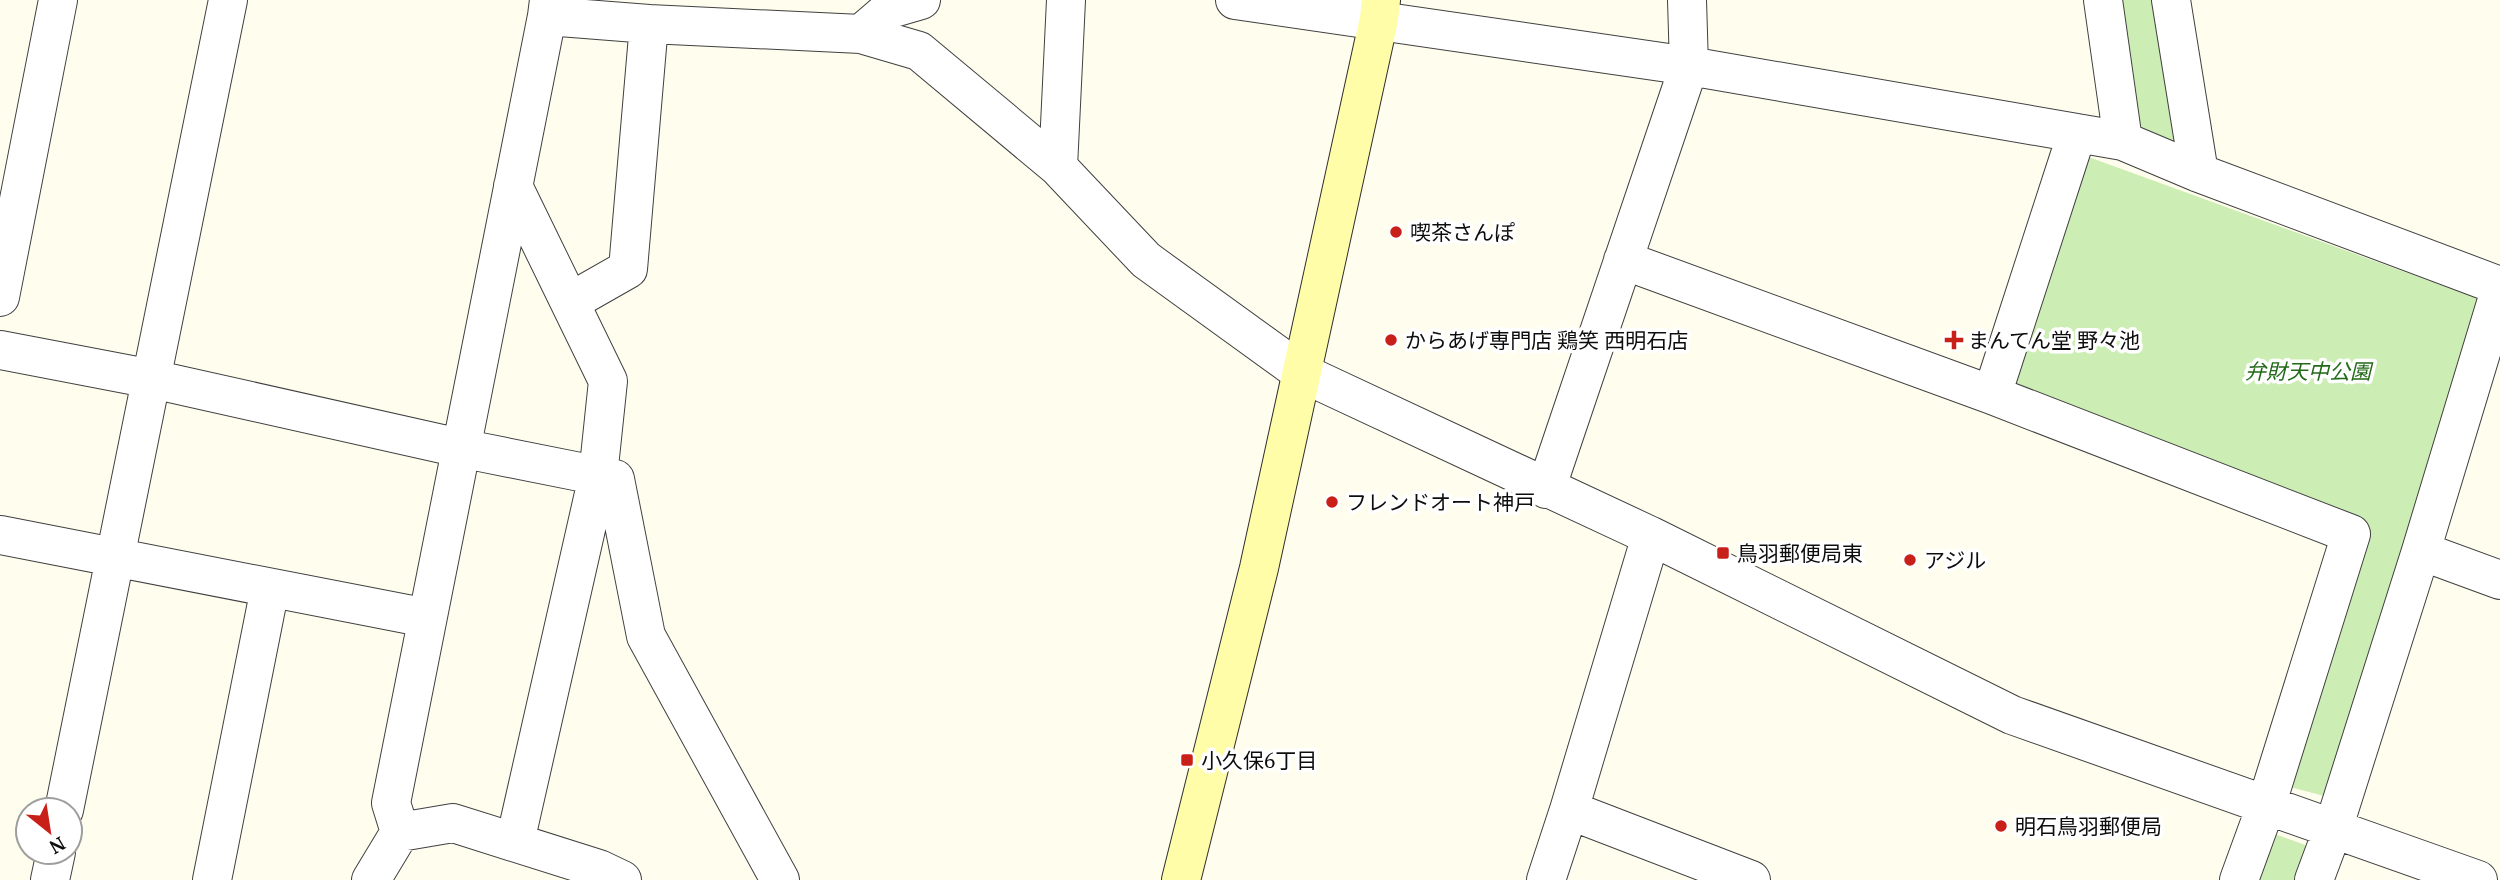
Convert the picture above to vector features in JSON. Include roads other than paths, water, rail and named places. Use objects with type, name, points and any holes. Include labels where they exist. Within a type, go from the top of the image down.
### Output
[{"type":"street","points":[[0,296],[58,0]]},
{"type":"street","points":[[67,796],[228,0]]},
{"type":"street","points":[[861,34],[890,9],[921,0]]},
{"type":"street","points":[[1058,167],[1066,0]]},
{"type":"street","points":[[1235,0],[1380,10],[2123,141],[2199,173],[2500,288],[2421,551],[2333,829],[2314,880]]},
{"type":"street","points":[[1546,489],[1689,66],[1687,0]]},
{"type":"street","points":[[2103,0],[2123,141]]},
{"type":"street","points":[[2171,0],[2199,173]]},
{"type":"street","points":[[371,880],[400,832],[391,803],[548,8],[649,24],[861,34],[919,51],[1058,167],[1146,260],[1302,373],[1651,536],[2012,715],[2478,880]]},
{"type":"street","points":[[1181,880],[1259,568],[1380,10]]},
{"type":"street","points":[[570,302],[628,269],[649,24]]},
{"type":"street","points":[[1992,395],[2077,133]]},
{"type":"street","points":[[513,186],[608,382],[598,476],[516,842]]},
{"type":"street","points":[[1623,260],[1992,395],[2351,534],[2266,806],[2239,880]]},
{"type":"street","points":[[0,350],[152,379],[615,480],[646,636],[780,880]]},
{"type":"street","points":[[0,535],[427,618]]},
{"type":"street","points":[[1546,880],[1651,536]]},
{"type":"street","points":[[2421,551],[2500,580]]},
{"type":"street","points":[[212,880],[270,588]]},
{"type":"street","points":[[1569,810],[1751,880]]},
{"type":"street","points":[[400,832],[453,823],[599,869],[622,880]]},
{"type":"place","name":"喫茶さんぽ","points":[[1396,232]]},
{"type":"place","name":"からあげ専門店 鶏笑 西明石店","points":[[1391,340]]},
{"type":"place","name":"まんてん堂 野々池","points":[[1954,340]]},
{"type":"place","name":"フレンドオート神戸","points":[[1332,502]]},
{"type":"place","name":"鳥羽郵便局東","points":[[1723,553]]},
{"type":"place","name":"アジル","points":[[1910,560]]},
{"type":"place","name":"小久保6丁目","points":[[1187,760]]},
{"type":"place","name":"明石鳥羽郵便局","points":[[2001,826]]},
{"type":"park label","name":"弁財天中公園","points":[[2308,371]]}]
